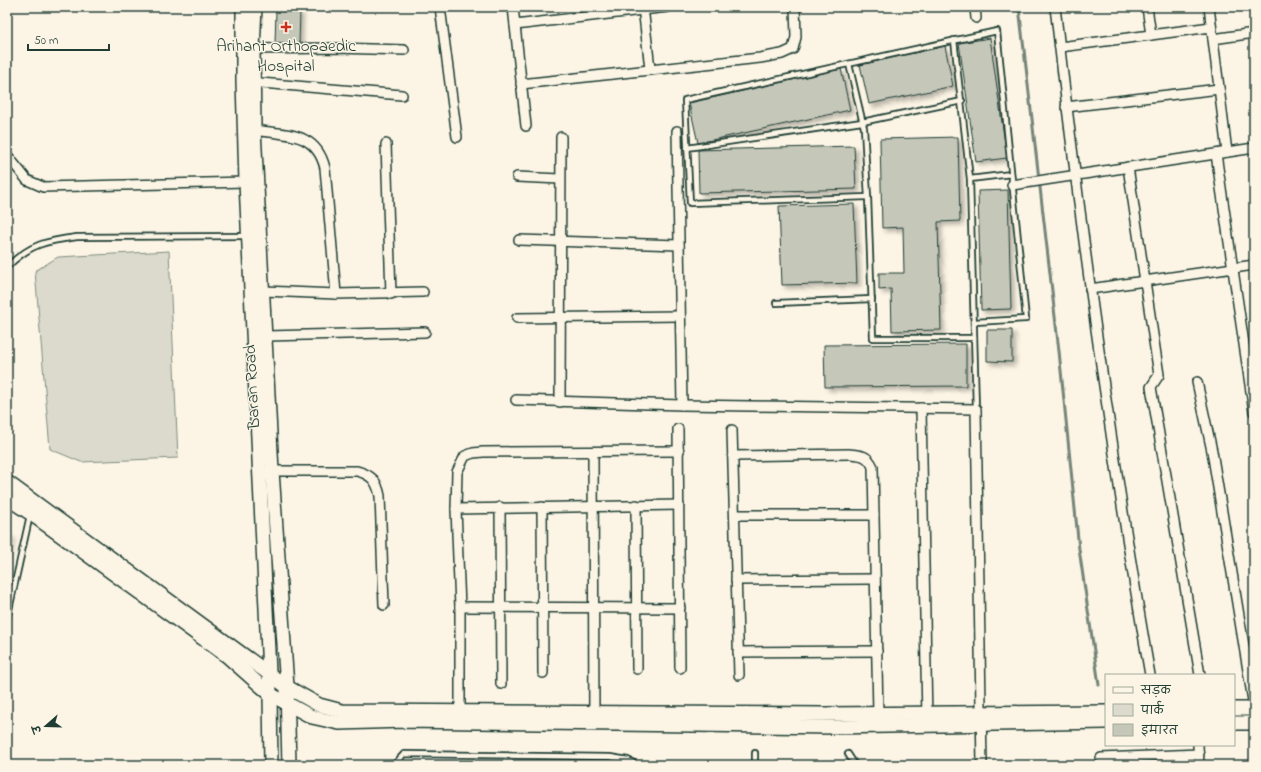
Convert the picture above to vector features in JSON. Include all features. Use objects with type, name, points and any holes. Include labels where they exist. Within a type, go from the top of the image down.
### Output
[{"type":"street","name":"Baran Road","points":[[243,7],[248,82],[254,130],[264,291],[272,471],[288,704],[289,765]]},
{"type":"street","name":"Baran Road","points":[[255,7],[253,49],[248,82],[246,182],[270,694],[271,765]]},
{"type":"street","points":[[440,7],[457,137]]},
{"type":"street","points":[[513,7],[526,126]]},
{"type":"street","points":[[515,24],[643,8],[668,7]]},
{"type":"street","points":[[521,84],[760,58],[782,54],[793,49],[796,37],[795,7]]},
{"type":"street","points":[[975,7],[976,18]]},
{"type":"street","points":[[1055,7],[1074,175],[1123,522],[1150,674]]},
{"type":"street","points":[[1147,7],[1151,35]]},
{"type":"street","points":[[1209,7],[1227,152]]},
{"type":"street","points":[[643,8],[650,69]]},
{"type":"street","points":[[1060,47],[1211,28]]},
{"type":"street","points":[[1213,39],[1254,33]]},
{"type":"street","points":[[253,49],[336,48],[404,50]]},
{"type":"street","points":[[248,82],[402,95]]},
{"type":"street","points":[[1066,107],[1219,89]]},
{"type":"street","points":[[254,130],[294,136],[312,142],[322,154],[325,168],[336,294]]},
{"type":"street","points":[[677,131],[682,405]]},
{"type":"street","points":[[560,137],[560,402]]},
{"type":"street","points":[[386,144],[391,294]]},
{"type":"street","points":[[1012,184],[1254,148]]},
{"type":"street","points":[[1216,154],[1254,412]]},
{"type":"street","points":[[7,155],[27,180],[43,187],[246,182]]},
{"type":"street","points":[[1128,167],[1159,375],[1151,387],[1200,674]]},
{"type":"street","points":[[518,177],[560,179]]},
{"type":"street","points":[[519,240],[679,245]]},
{"type":"street","points":[[1090,289],[1254,265]]},
{"type":"street","points":[[264,291],[336,294],[391,294],[423,292]]},
{"type":"street","points":[[516,318],[680,316]]},
{"type":"street","points":[[266,336],[425,332]]},
{"type":"street","points":[[1197,382],[1212,450],[1254,708],[1235,709]]},
{"type":"street","points":[[516,400],[682,405],[976,409],[982,765]]},
{"type":"street","points":[[921,408],[927,720]]},
{"type":"street","points":[[678,429],[680,668]]},
{"type":"street","points":[[732,430],[739,675]]},
{"type":"street","points":[[460,717],[460,607],[456,508],[457,472],[465,456],[483,452],[678,451]]},
{"type":"street","points":[[593,452],[594,719]]},
{"type":"street","points":[[733,456],[862,455],[870,459],[873,467],[878,714]]},
{"type":"street","points":[[272,471],[357,471],[365,473],[373,478],[378,487],[380,496],[384,604]]},
{"type":"street","points":[[7,482],[31,506],[227,656],[270,694],[312,717],[339,722],[460,717]]},
{"type":"street","points":[[7,498],[31,506],[269,672],[287,687],[319,705],[342,711],[460,717],[594,719],[834,727],[927,720],[981,719],[1105,712]]},
{"type":"street","points":[[636,505],[637,669]]},
{"type":"street","points":[[456,508],[679,505]]},
{"type":"street","points":[[500,507],[501,684]]},
{"type":"street","points":[[542,507],[543,673]]},
{"type":"street","points":[[735,515],[874,515]]},
{"type":"street","points":[[736,580],[875,579]]},
{"type":"street","points":[[460,607],[680,608]]},
{"type":"street","points":[[738,652],[877,651]]},
{"type":"street","points":[[594,719],[878,714],[927,720]]},
{"type":"street","points":[[981,719],[1105,722]]},
{"type":"street","points":[[1235,723],[1254,723]]},
{"type":"street","points":[[1101,758],[1198,749],[1199,765]]},
{"type":"lane","points":[[868,197],[690,202],[685,100],[997,31],[1026,319],[974,322]]},
{"type":"lane","points":[[954,40],[970,179],[976,409]]},
{"type":"lane","points":[[849,64],[862,122],[868,197],[873,338],[974,338]]},
{"type":"lane","points":[[687,148],[862,122],[962,101]]},
{"type":"lane","points":[[970,179],[1011,174]]},
{"type":"lane","points":[[7,267],[34,246],[54,240],[77,237],[248,236]]},
{"type":"lane","points":[[776,303],[872,299]]},
{"type":"lane","points":[[7,620],[9,596],[31,506]]},
{"type":"lane","points":[[755,753],[755,765]]},
{"type":"lane","points":[[394,765],[404,754],[610,757],[628,760],[638,765]]},
{"type":"lane","points":[[848,754],[855,765]]},
{"type":"green space","points":[[169,251],[178,458],[81,462],[50,449],[35,271],[58,257]]},
{"type":"building","points":[[276,11],[300,11],[299,44],[275,43]]},
{"type":"building","points":[[990,38],[1007,158],[976,162],[959,43]]},
{"type":"building","points":[[945,46],[953,86],[869,104],[860,65]]},
{"type":"building","points":[[841,69],[850,110],[698,143],[689,103]]},
{"type":"building","points":[[958,137],[960,221],[938,222],[941,330],[892,331],[891,289],[879,290],[879,273],[904,273],[903,227],[882,228],[880,139]]},
{"type":"building","points":[[854,146],[856,189],[699,193],[698,150]]},
{"type":"building","points":[[1008,190],[1011,309],[981,310],[978,191]]},
{"type":"building","points":[[854,204],[857,283],[782,285],[779,206]]},
{"type":"building","points":[[987,330],[1012,330],[1012,362],[987,361]]},
{"type":"building","points":[[966,344],[966,386],[825,387],[824,345]]},
{"type":"building","points":[[7,534],[11,535],[8,553],[7,553]]},
{"type":"waterway","points":[[1019,7],[1059,351],[1079,549],[1099,685]]},
{"type":"place","name":"Arihant Orthopaedic Hospital","points":[[286,27]]}]
